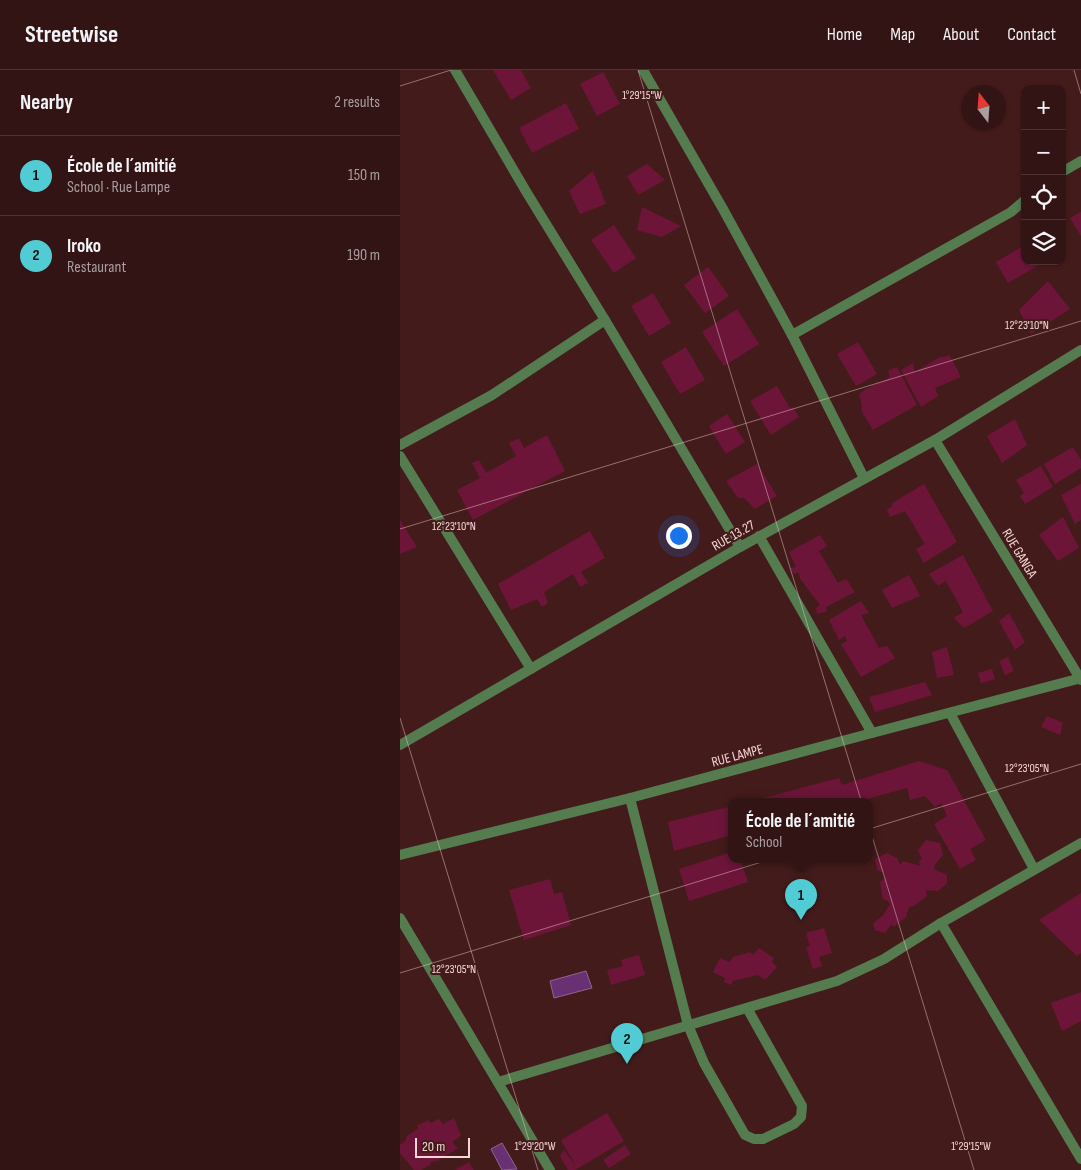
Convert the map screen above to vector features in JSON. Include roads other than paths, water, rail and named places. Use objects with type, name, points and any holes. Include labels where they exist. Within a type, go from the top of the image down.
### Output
[{"type":"street","points":[[455,70],[740,547]]},
{"type":"street","points":[[643,70],[723,209],[792,335],[864,478]]},
{"type":"street","points":[[1066,170],[1081,161]]},
{"type":"street","points":[[792,335],[1011,212],[1021,203]]},
{"type":"street","points":[[400,445],[492,395],[605,320]]},
{"type":"street","name":"RUE 13.27","points":[[400,745],[759,536],[935,440],[1081,350]]},
{"type":"street","name":"RUE GANGA","points":[[935,440],[1081,679]]},
{"type":"street","points":[[400,456],[531,669]]},
{"type":"street","points":[[759,536],[872,733]]},
{"type":"street","name":"RUE LAMPE","points":[[400,855],[630,798],[1081,679]]},
{"type":"street","points":[[950,713],[1034,869]]},
{"type":"street","points":[[630,798],[688,1025],[704,1063],[745,1135],[754,1139],[763,1139],[794,1124],[801,1117],[802,1106],[747,1008]]},
{"type":"street","points":[[498,1082],[837,981],[884,959],[1081,843]]},
{"type":"street","points":[[400,918],[550,1170]]},
{"type":"street","points":[[941,924],[1081,1159]]},
{"type":"place","name":"École de l´amitié","points":[[801,920]]},
{"type":"place","name":"Iroko","points":[[627,1064]]}]
